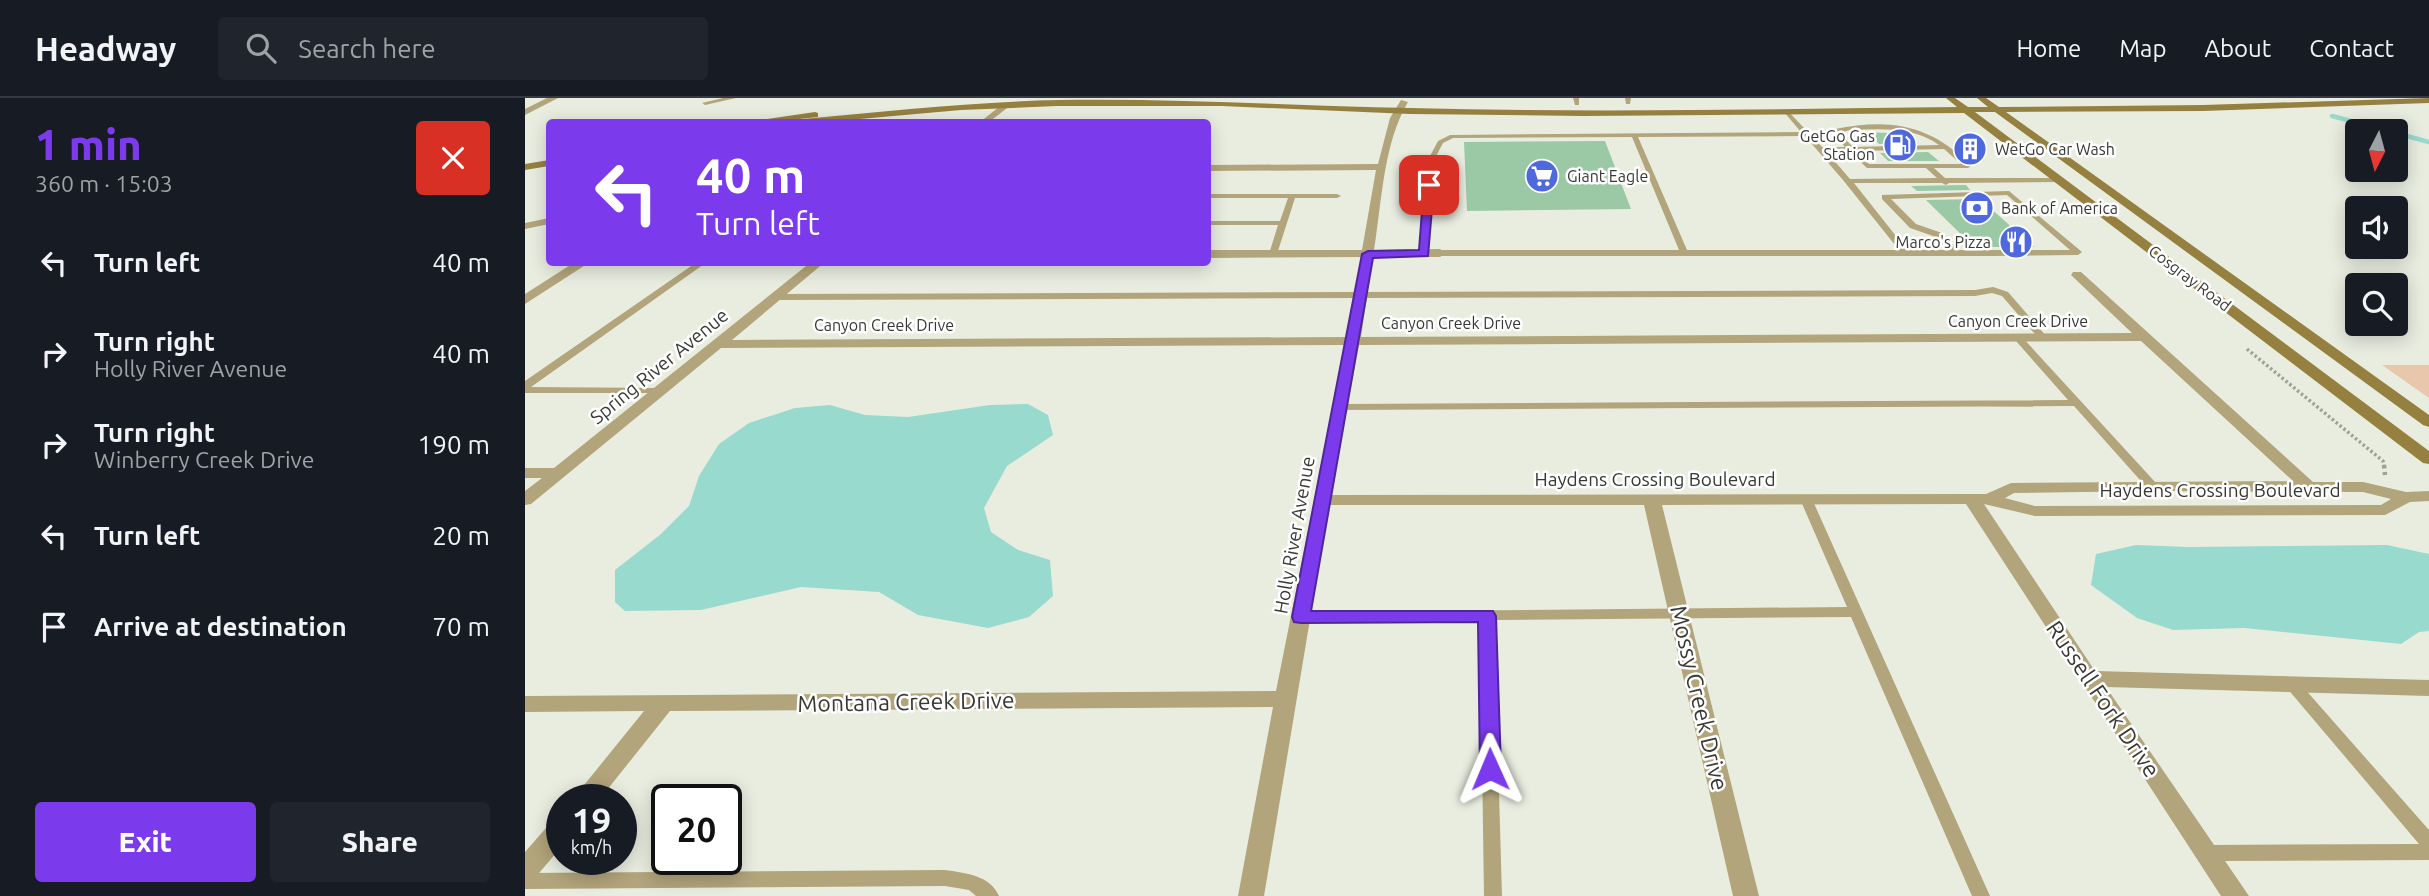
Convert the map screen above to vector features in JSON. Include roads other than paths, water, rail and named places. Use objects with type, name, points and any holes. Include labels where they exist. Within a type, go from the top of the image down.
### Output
[{"type":"main road","points":[[782,119],[996,98]]},
{"type":"main road","points":[[1007,105],[1015,98]]},
{"type":"main road","points":[[1315,98],[1402,106],[1576,101],[2257,98]]},
{"type":"main road","points":[[2303,98],[2386,101]]},
{"type":"main road","name":"Cosgray Road","points":[[1951,99],[2429,459]]},
{"type":"main road","name":"Cosgray Road","points":[[1983,100],[2429,422]]},
{"type":"main road","points":[[831,119],[1007,105],[1222,103],[1583,113],[2203,108],[2429,100]]},
{"type":"main road","points":[[525,159],[546,155]]},
{"type":"main road","points":[[525,167],[546,164]]},
{"type":"street","points":[[525,102],[550,100]]},
{"type":"street","points":[[525,113],[550,100]]},
{"type":"street","points":[[988,119],[1007,105]]},
{"type":"street","name":"Holly River Avenue","points":[[1251,896],[1321,500],[1353,341],[1382,167],[1394,118],[1402,106]]},
{"type":"street","points":[[1211,168],[1382,167]]},
{"type":"street","points":[[525,226],[546,222]]},
{"type":"street","points":[[1211,254],[1440,253]]},
{"type":"street","points":[[525,300],[578,266]]},
{"type":"street","name":"Spring River Avenue","points":[[525,500],[814,266]]},
{"type":"street","points":[[2077,275],[2308,486]]},
{"type":"street","name":"Canyon Creek Drive","points":[[717,344],[2144,337]]},
{"type":"street","points":[[525,473],[557,473]]},
{"type":"street","name":"Haydens Crossing Boulevard","points":[[1980,500],[2011,488],[2152,486],[2363,487],[2416,497]]},
{"type":"street","name":"Haydens Crossing Boulevard","points":[[1321,500],[1980,500],[2035,511],[2385,510],[2416,497]]},
{"type":"street","name":"Russell Fork Drive","points":[[1980,500],[2089,679],[2235,896]]},
{"type":"street","name":"Mossy Creek Drive","points":[[1652,501],[1746,896]]},
{"type":"street","points":[[2089,679],[2429,688]]},
{"type":"street","name":"Montana Creek Drive","points":[[525,704],[1286,699]]},
{"type":"street","points":[[597,784],[663,704]]},
{"type":"street","points":[[525,871],[546,846]]},
{"type":"lane","points":[[705,103],[733,98]]},
{"type":"lane","points":[[1787,112],[1849,181],[1905,253]]},
{"type":"lane","points":[[1867,166],[1968,166],[1932,135],[1916,130],[1837,130],[1836,133],[1881,181]]},
{"type":"lane","points":[[1424,254],[1431,160],[1440,142],[1452,136],[1807,134]]},
{"type":"lane","points":[[1634,135],[1684,253]]},
{"type":"lane","points":[[1821,149],[1946,147]]},
{"type":"lane","points":[[1928,166],[1960,194]]},
{"type":"lane","points":[[1849,181],[2059,180]]},
{"type":"lane","points":[[1440,253],[1956,253],[2078,252],[2009,194],[1885,197],[1913,226],[1938,235],[1956,253]]},
{"type":"lane","points":[[1211,196],[1337,196]]},
{"type":"lane","points":[[1273,254],[1292,196]]},
{"type":"lane","points":[[1211,223],[1284,223]]},
{"type":"lane","points":[[525,388],[697,266]]},
{"type":"lane","points":[[775,297],[1975,293],[1993,290],[2005,294],[2044,339]]},
{"type":"lane","points":[[2019,339],[2152,486]]},
{"type":"lane","points":[[525,388],[659,391]]},
{"type":"lane","points":[[1339,407],[2078,403]]},
{"type":"lane","points":[[1806,499],[1981,896]]},
{"type":"lane","points":[[1301,617],[1856,612]]},
{"type":"lane","points":[[1487,616],[1493,896]]},
{"type":"lane","points":[[2291,683],[2429,842]]},
{"type":"lane","points":[[2206,853],[2429,852]]},
{"type":"lane","points":[[525,881],[945,878],[973,883],[990,896]]},
{"type":"water","points":[[1028,404],[1048,415],[1053,435],[1007,466],[984,508],[991,532],[1018,550],[1050,560],[1053,596],[1029,617],[988,628],[918,615],[879,592],[801,587],[701,610],[625,611],[615,602],[615,570],[661,534],[689,506],[699,476],[719,444],[749,423],[795,408],[830,405],[865,415],[908,417],[990,405]]},
{"type":"water","points":[[2136,545],[2387,545],[2429,554],[2429,631],[2419,632],[2401,644],[2244,628],[2173,630],[2137,618],[2091,585],[2096,554]]},
{"type":"waterway","points":[[2332,116],[2345,119]]},
{"type":"waterway","points":[[2408,136],[2429,142]]},
{"type":"place","name":"GetGo Gas Station","points":[[1900,145]]},
{"type":"place","name":"WetGo Car Wash","points":[[1970,149]]},
{"type":"place","name":"Giant Eagle","points":[[1542,176]]},
{"type":"place","name":"Bank of America","points":[[1977,208]]},
{"type":"place","name":"Marco's Pizza","points":[[2016,242]]}]
